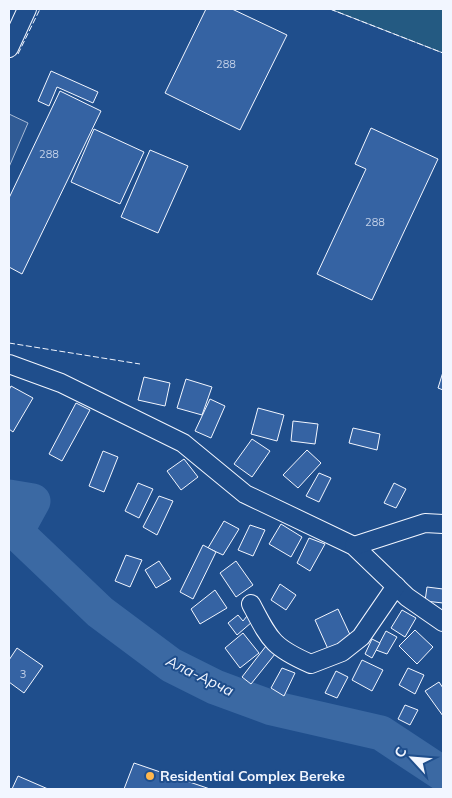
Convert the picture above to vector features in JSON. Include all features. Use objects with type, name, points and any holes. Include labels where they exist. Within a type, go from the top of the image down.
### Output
[{"type":"street","points":[[9,48],[27,9]]},
{"type":"street","points":[[9,364],[61,383],[183,443],[244,494],[354,546],[396,586],[443,622]]},
{"type":"street","points":[[354,546],[425,523],[443,524]]},
{"type":"street","points":[[251,604],[270,639],[287,654],[311,664],[342,652],[361,637],[396,586]]},
{"type":"shaded area","points":[[330,9],[443,9],[443,53]]},
{"type":"shaded area","points":[[9,114],[28,123],[9,167]]},
{"type":"building","points":[[206,9],[232,9],[287,35],[240,130],[165,93]]},
{"type":"building","points":[[51,71],[98,92],[93,103],[57,87],[49,106],[38,101]]},
{"type":"building","points":[[60,91],[101,111],[22,274],[9,267],[9,198]]},
{"type":"building","points":[[371,128],[438,159],[372,300],[317,274],[366,169],[355,164]]},
{"type":"building","points":[[94,129],[144,152],[120,204],[71,182]]},
{"type":"building","points":[[150,150],[188,166],[158,233],[121,217]]},
{"type":"building","points":[[443,372],[443,390],[438,388]]},
{"type":"building","points":[[144,377],[170,383],[165,406],[138,400]]},
{"type":"building","points":[[186,379],[212,387],[202,415],[177,408]]},
{"type":"building","points":[[11,386],[33,398],[13,432],[9,429],[9,390]]},
{"type":"building","points":[[210,399],[225,406],[211,438],[195,431]]},
{"type":"building","points":[[76,403],[90,410],[62,461],[49,454]]},
{"type":"building","points":[[258,408],[284,415],[277,441],[251,434]]},
{"type":"building","points":[[293,421],[318,424],[315,444],[291,441]]},
{"type":"building","points":[[353,428],[380,434],[377,450],[349,443]]},
{"type":"building","points":[[252,439],[270,451],[252,477],[234,464]]},
{"type":"building","points":[[307,450],[321,463],[298,488],[283,475]]},
{"type":"building","points":[[103,451],[118,457],[104,492],[89,486]]},
{"type":"building","points":[[184,459],[198,477],[181,490],[167,471]]},
{"type":"building","points":[[319,473],[331,478],[319,502],[306,496]]},
{"type":"building","points":[[138,483],[153,489],[139,518],[125,511]]},
{"type":"building","points":[[394,483],[406,489],[396,508],[384,503]]},
{"type":"building","points":[[159,496],[173,501],[157,535],[143,527]]},
{"type":"building","points":[[224,521],[239,529],[223,555],[208,548]]},
{"type":"building","points":[[281,524],[302,537],[291,557],[269,544]]},
{"type":"building","points":[[250,525],[265,530],[253,556],[238,550]]},
{"type":"building","points":[[309,538],[325,544],[310,571],[297,563]]},
{"type":"building","points":[[203,545],[216,552],[193,599],[180,592]]},
{"type":"building","points":[[126,555],[142,560],[130,587],[115,581]]},
{"type":"building","points":[[159,561],[171,579],[156,588],[145,570]]},
{"type":"building","points":[[236,561],[253,585],[236,597],[220,573]]},
{"type":"building","points":[[280,584],[296,595],[286,610],[271,600]]},
{"type":"building","points":[[427,587],[443,589],[443,603],[425,601]]},
{"type":"building","points":[[215,590],[227,608],[200,624],[191,609]]},
{"type":"building","points":[[338,609],[352,639],[328,649],[315,620]]},
{"type":"building","points":[[402,610],[416,618],[405,637],[391,628]]},
{"type":"building","points":[[238,615],[243,621],[247,616],[252,622],[237,635],[228,623]]},
{"type":"building","points":[[415,630],[433,647],[417,664],[399,646]]},
{"type":"building","points":[[386,631],[397,637],[387,654],[376,650]]},
{"type":"building","points":[[243,633],[259,653],[240,668],[225,648]]},
{"type":"building","points":[[372,639],[380,643],[372,658],[365,654]]},
{"type":"building","points":[[266,646],[275,654],[251,684],[242,677]]},
{"type":"building","points":[[17,648],[43,666],[24,693],[9,682],[9,660]]},
{"type":"building","points":[[362,660],[383,670],[372,691],[352,680]]},
{"type":"building","points":[[282,668],[295,673],[284,696],[271,688]]},
{"type":"building","points":[[408,668],[424,675],[415,694],[399,685]]},
{"type":"building","points":[[336,671],[348,677],[337,698],[325,693]]},
{"type":"building","points":[[439,682],[443,688],[443,716],[425,691]]},
{"type":"building","points":[[405,705],[418,710],[410,725],[398,719]]},
{"type":"building","name":"Residential Complex Bereke","points":[[134,763],[210,789],[124,789]]},
{"type":"building","points":[[18,776],[48,789],[12,789]]},
{"type":"waterway","name":"Ала-Арча","points":[[9,497],[33,501],[16,532],[100,612],[171,665],[215,687],[272,708],[381,733],[443,774]]},
{"type":"fence","points":[[18,54],[40,9]]},
{"type":"fence","points":[[330,9],[443,53]]},
{"type":"fence","points":[[9,343],[140,364]]},
{"type":"place","name":"Residential Complex Bereke","points":[[150,776]]}]
